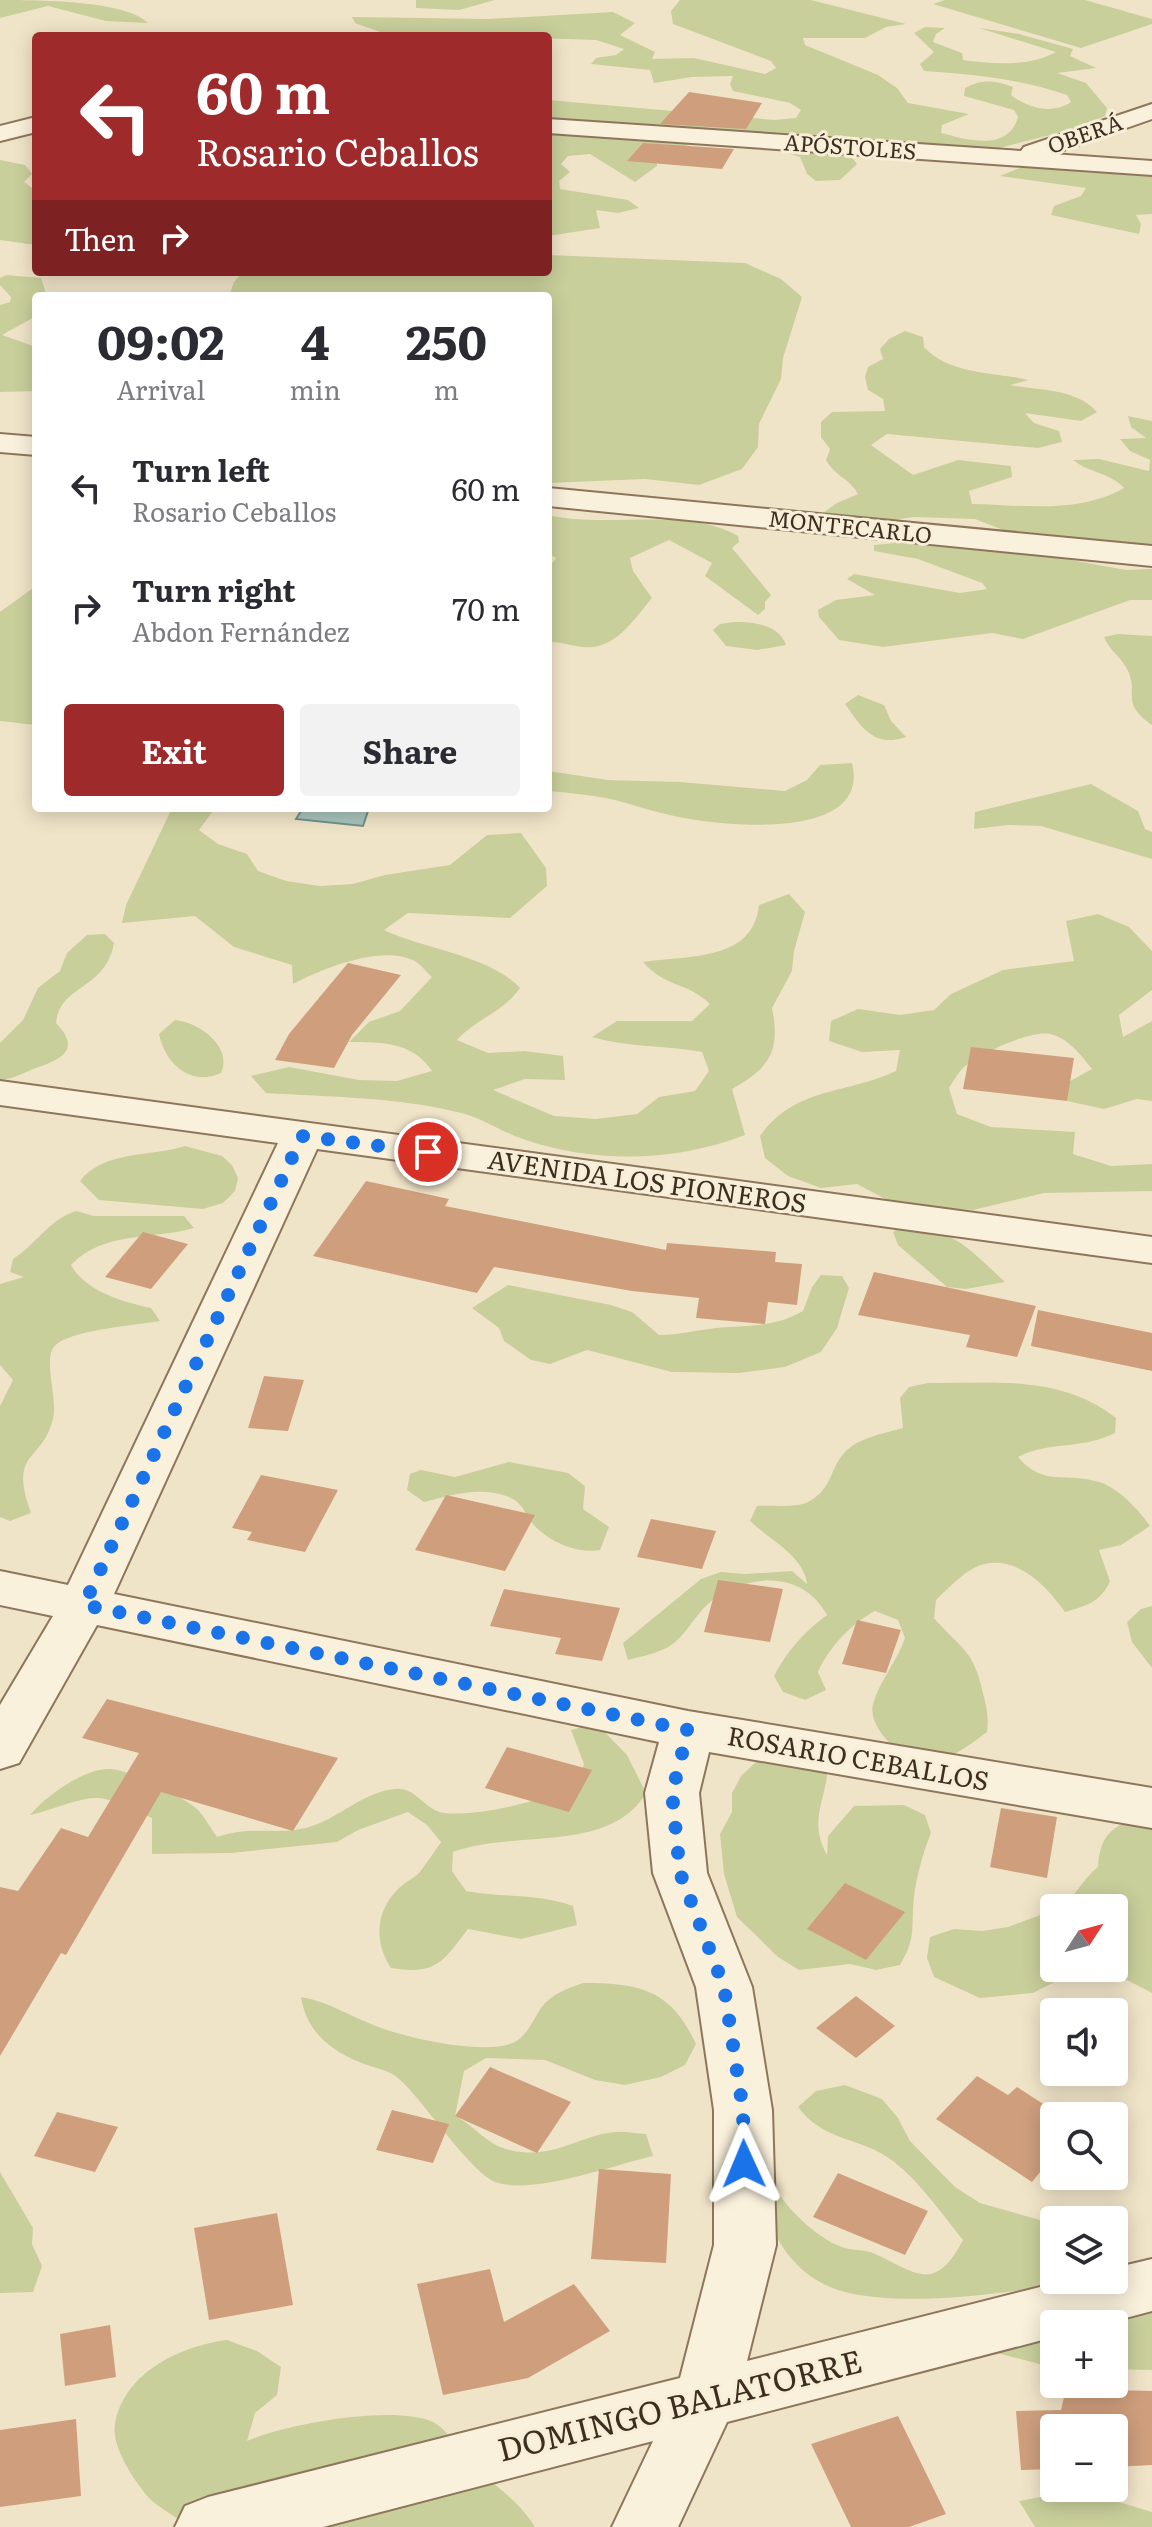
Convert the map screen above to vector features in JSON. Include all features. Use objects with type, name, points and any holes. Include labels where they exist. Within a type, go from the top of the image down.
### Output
[{"type":"street","name":"OBERÁ","points":[[1017,158],[1152,111]]},
{"type":"street","points":[[0,134],[32,125]]},
{"type":"street","name":"APÓSTOLES","points":[[552,126],[1152,168]]},
{"type":"street","points":[[0,443],[32,446]]},
{"type":"street","name":"MONTECARLO","points":[[552,497],[1152,556]]},
{"type":"street","name":"AVENIDA LOS PIONEROS","points":[[0,1093],[1152,1250]]},
{"type":"street","points":[[0,1750],[84,1605],[302,1136]]},
{"type":"street","name":"ROSARIO CEBALLOS","points":[[0,1588],[688,1730],[1152,1808]]},
{"type":"street","points":[[645,2527],[706,2399],[745,2245],[743,2110],[724,1987],[680,1873],[672,1793],[688,1730]]},
{"type":"street","name":"DOMINGO BALATORRE","points":[[208,2527],[1152,2285]]},
{"type":"green space","points":[[0,0],[100,6],[137,15],[148,23],[106,21],[48,6],[0,18]]},
{"type":"green space","points":[[416,0],[495,0],[459,10],[416,8]]},
{"type":"green space","points":[[680,0],[811,0],[906,24],[886,27],[865,38],[803,38],[805,45],[878,75],[897,88],[908,103],[969,114],[942,125],[941,133],[963,138],[996,139],[1013,128],[1018,117],[1014,110],[964,96],[965,88],[977,83],[994,82],[1013,87],[1011,95],[1040,108],[1056,108],[1071,102],[1067,95],[1014,81],[924,71],[920,64],[934,52],[914,33],[925,27],[945,28],[936,34],[933,42],[962,53],[963,60],[1023,62],[1056,52],[979,28],[1019,34],[1073,49],[1070,56],[1096,68],[1057,73],[1086,83],[1107,108],[1105,116],[1078,128],[988,151],[807,135],[552,123],[552,100],[774,120],[796,118],[801,110],[790,103],[733,91],[730,84],[733,76],[692,77],[654,83],[650,70],[591,64],[596,58],[616,55],[624,49],[596,40],[552,39],[552,32],[380,32],[355,23],[352,17],[488,19],[613,12],[635,23],[620,35],[655,52],[652,59],[694,58],[765,74],[776,68],[771,61],[673,24],[671,11]]},
{"type":"green space","points":[[945,0],[1085,0],[1152,19],[1152,24],[1081,48],[933,4]]},
{"type":"green space","points":[[552,128],[837,149],[850,155],[857,164],[840,180],[816,181],[807,174],[800,157],[747,144],[708,142],[673,150],[657,158],[657,166],[635,182],[590,154],[568,156],[561,164],[570,172],[559,181],[560,189],[628,200],[639,208],[618,213],[596,210],[600,228],[552,235]]},
{"type":"green space","points":[[0,160],[25,165],[32,174],[24,182],[32,188],[32,244],[0,240]]},
{"type":"green space","points":[[1029,164],[1122,170],[1152,177],[1152,214],[1136,215],[1141,224],[1139,234],[1051,215],[1054,206],[1081,196],[1086,188],[1000,176]]},
{"type":"green space","points":[[552,255],[745,263],[781,279],[802,297],[783,358],[781,379],[759,424],[758,447],[742,469],[699,485],[645,479],[552,483],[552,292],[230,292],[239,276],[552,276]]},
{"type":"green space","points":[[6,275],[41,278],[45,292],[32,292],[32,318],[2,335],[32,346],[32,391],[0,392],[0,305],[10,302],[11,297],[0,285],[0,278]]},
{"type":"green space","points":[[905,331],[923,337],[924,347],[946,363],[973,371],[1029,380],[1010,385],[1068,394],[1097,412],[1081,421],[1025,413],[1034,423],[1059,431],[1062,442],[1038,448],[887,434],[871,445],[913,475],[958,460],[1011,466],[1012,477],[969,491],[972,504],[1069,505],[1088,502],[1124,488],[1113,479],[1073,460],[1099,459],[1149,471],[1150,460],[1130,451],[1120,439],[1146,438],[1131,427],[1128,416],[1152,421],[1152,550],[1026,539],[975,519],[914,517],[887,521],[823,513],[858,494],[826,460],[830,449],[821,437],[821,422],[832,412],[885,411],[883,399],[868,390],[865,377],[868,367],[883,359],[880,349],[889,339]]},
{"type":"green space","points":[[552,516],[571,519],[695,522],[738,536],[739,542],[732,548],[771,595],[765,602],[765,609],[758,615],[705,576],[712,563],[669,540],[630,558],[633,571],[652,598],[619,635],[593,647],[552,642],[552,564],[556,558],[552,556]]},
{"type":"green space","points":[[917,541],[1032,553],[1126,570],[1152,569],[1152,600],[1130,600],[1023,639],[992,633],[883,647],[839,640],[819,617],[818,610],[836,600],[875,595],[847,579],[854,574],[960,593],[987,589],[982,583],[918,559],[874,551],[874,545]]},
{"type":"green space","points":[[32,589],[32,725],[0,721],[0,612]]},
{"type":"green space","points":[[734,622],[771,628],[786,645],[757,650],[726,646],[713,630],[720,624]]},
{"type":"green space","points":[[1118,634],[1152,636],[1152,725],[1136,710],[1127,669],[1104,637]]},
{"type":"green space","points":[[858,695],[884,705],[891,721],[906,737],[885,740],[863,728],[845,704]]},
{"type":"green space","points":[[852,763],[852,789],[839,806],[816,818],[787,823],[755,825],[695,820],[607,798],[552,791],[552,772],[608,780],[680,782],[785,791],[807,780],[820,765]]},
{"type":"green space","points":[[1091,784],[1138,811],[1145,829],[1152,832],[1152,859],[1041,826],[1008,825],[974,829],[975,812]]},
{"type":"green space","points":[[170,812],[212,812],[199,830],[218,844],[247,854],[258,871],[286,881],[320,886],[353,884],[385,875],[450,865],[487,835],[521,833],[546,868],[547,886],[510,918],[408,913],[384,930],[474,960],[507,977],[520,988],[506,1003],[457,1040],[488,1053],[525,1051],[563,1056],[565,1080],[525,1079],[493,1090],[554,1116],[596,1119],[637,1114],[659,1097],[695,1091],[709,1071],[702,1052],[592,1037],[617,1021],[692,1021],[710,1004],[692,991],[660,977],[643,962],[698,956],[732,946],[745,937],[754,924],[759,905],[789,894],[805,912],[792,971],[772,1008],[775,1036],[769,1057],[755,1074],[732,1089],[745,1135],[691,1151],[606,1156],[550,1147],[515,1136],[469,1115],[437,1108],[364,1098],[266,1093],[251,1076],[289,1067],[359,1080],[397,1081],[432,1071],[416,1054],[406,1049],[385,1044],[349,1042],[369,1022],[400,1011],[432,977],[413,960],[385,955],[336,965],[293,984],[292,965],[234,947],[195,916],[122,923],[126,905]]},
{"type":"green space","points":[[1098,914],[1129,927],[1152,951],[1152,990],[1119,1015],[1123,1037],[1152,1021],[1152,1101],[1137,1099],[1104,1109],[1067,1101],[1063,1085],[1092,1069],[1068,1043],[1050,1034],[1018,1039],[980,1056],[963,1068],[949,1088],[957,1114],[991,1127],[1075,1132],[1073,1154],[1111,1166],[1152,1164],[1152,1191],[1044,1193],[973,1210],[929,1207],[887,1200],[857,1184],[821,1188],[788,1176],[765,1158],[760,1136],[789,1108],[822,1094],[896,1071],[900,1050],[862,1052],[829,1041],[831,1021],[858,1009],[900,1015],[934,1010],[951,994],[1003,970],[1074,961],[1066,921]]},
{"type":"green space","points":[[105,934],[114,943],[109,959],[102,970],[65,1001],[59,1010],[56,1023],[68,1042],[67,1049],[49,1063],[0,1080],[0,1043],[23,1020],[38,988],[60,971],[67,953],[87,935]]},
{"type":"green space","points":[[175,1020],[194,1025],[218,1045],[223,1063],[221,1073],[210,1077],[190,1075],[173,1063],[159,1034]]},
{"type":"green space","points":[[185,1146],[222,1156],[232,1165],[238,1178],[235,1191],[223,1203],[203,1209],[99,1200],[80,1181],[90,1171],[115,1159]]},
{"type":"green space","points":[[76,1211],[94,1216],[184,1216],[194,1228],[113,1242],[84,1254],[71,1265],[85,1282],[117,1299],[151,1308],[160,1321],[87,1332],[61,1341],[54,1347],[50,1361],[53,1419],[42,1443],[29,1459],[23,1478],[31,1513],[10,1521],[0,1517],[0,1406],[13,1380],[0,1365],[0,1284],[24,1277],[10,1272],[13,1259],[50,1226]]},
{"type":"green space","points":[[905,1223],[938,1232],[961,1243],[1005,1282],[966,1289],[947,1287],[898,1245],[893,1232]]},
{"type":"green space","points":[[821,1275],[842,1276],[849,1288],[837,1328],[821,1352],[785,1367],[739,1373],[672,1372],[587,1350],[550,1364],[531,1360],[504,1341],[499,1328],[472,1308],[508,1285],[611,1305],[632,1312],[659,1335],[674,1334],[760,1325],[792,1316],[803,1311],[812,1287]]},
{"type":"green space","points":[[928,1383],[1026,1384],[1073,1394],[1095,1404],[1116,1418],[1115,1433],[1090,1442],[1041,1449],[1018,1457],[1027,1466],[1046,1475],[1087,1479],[1114,1489],[1150,1526],[1121,1545],[1099,1550],[1110,1581],[1097,1598],[1080,1608],[1065,1612],[1049,1592],[1029,1575],[1018,1568],[994,1563],[969,1571],[936,1600],[934,1618],[964,1649],[974,1665],[987,1710],[987,1732],[959,1752],[927,1762],[908,1756],[889,1742],[876,1723],[873,1704],[905,1638],[898,1620],[875,1611],[849,1629],[828,1654],[818,1672],[826,1690],[805,1700],[783,1692],[774,1676],[779,1667],[797,1642],[827,1615],[817,1601],[792,1584],[762,1581],[731,1590],[710,1603],[674,1643],[658,1652],[628,1660],[623,1643],[701,1579],[721,1572],[792,1571],[807,1584],[805,1574],[793,1557],[750,1521],[757,1506],[797,1505],[816,1497],[850,1447],[903,1428],[900,1398],[909,1387]]},
{"type":"green space","points":[[509,1462],[568,1473],[585,1486],[583,1509],[609,1527],[600,1550],[582,1550],[555,1541],[533,1524],[521,1506],[509,1497],[477,1492],[424,1502],[407,1490],[410,1474],[421,1470],[455,1477]]},
{"type":"green space","points":[[1152,1606],[1152,1668],[1132,1642],[1127,1622],[1141,1609]]},
{"type":"green space","points":[[596,1723],[627,1755],[646,1793],[630,1812],[609,1825],[584,1833],[477,1845],[453,1852],[452,1871],[466,1891],[560,1902],[573,1906],[577,1925],[521,1939],[468,1929],[437,1964],[418,1970],[391,1968],[380,1937],[381,1917],[391,1897],[419,1873],[441,1842],[427,1825],[408,1812],[358,1830],[337,1842],[231,1853],[152,1854],[152,1818],[111,1800],[88,1799],[30,1815],[66,1784],[89,1773],[110,1769],[143,1779],[183,1799],[199,1811],[217,1837],[243,1831],[289,1831],[312,1826],[363,1799],[395,1789],[413,1794],[437,1811],[487,1811],[550,1795],[576,1780],[584,1764],[571,1730]]},
{"type":"green space","points":[[779,1753],[828,1756],[819,1818],[821,1842],[827,1855],[828,1836],[854,1806],[904,1805],[925,1815],[931,1833],[917,1880],[911,1938],[900,1965],[876,1970],[850,1964],[799,1970],[778,1957],[737,1917],[724,1874],[720,1834],[732,1812],[732,1793],[741,1776],[756,1762]]},
{"type":"green space","points":[[1152,1813],[1152,1993],[1128,1981],[1128,1894],[1074,1894],[1098,1867],[1107,1836],[1130,1821]]},
{"type":"green space","points":[[1040,1915],[1040,1982],[1054,1982],[1033,1993],[980,1998],[934,1977],[927,1958],[930,1937],[954,1929],[982,1931],[1008,1927]]},
{"type":"green space","points":[[583,1983],[622,1985],[652,1993],[676,2012],[696,2044],[685,2065],[661,2077],[625,2085],[595,2080],[545,2060],[486,2058],[464,2071],[455,2116],[492,2143],[506,2149],[537,2152],[601,2134],[646,2134],[653,2156],[533,2185],[498,2183],[487,2177],[398,2078],[345,2056],[325,2041],[309,2022],[301,1997],[405,2035],[462,2046],[497,2047],[516,2042],[550,1999]]},
{"type":"green space","points":[[845,2085],[882,2099],[898,2118],[910,2141],[955,2187],[980,2203],[1040,2220],[1040,2287],[952,2297],[884,2298],[830,2287],[805,2272],[785,2250],[775,2233],[771,2209],[773,2166],[777,2191],[789,2207],[815,2231],[842,2247],[873,2253],[923,2274],[943,2268],[963,2240],[922,2189],[893,2161],[808,2119],[798,2107],[816,2091]]},
{"type":"green space","points":[[0,2172],[33,2228],[32,2244],[42,2266],[33,2292],[0,2293]]},
{"type":"green space","points":[[1087,2303],[1152,2312],[1152,2370],[1128,2369],[1128,2310],[1074,2310]]},
{"type":"green space","points":[[1040,2328],[1040,2364],[994,2352]]},
{"type":"green space","points":[[227,2340],[257,2351],[281,2367],[277,2395],[255,2413],[247,2441],[287,2428],[340,2418],[393,2415],[433,2422],[479,2471],[521,2508],[535,2527],[187,2527],[152,2501],[136,2482],[116,2443],[115,2424],[130,2390],[142,2376],[191,2348]]},
{"type":"green space","points":[[1040,2497],[1040,2502],[1119,2502],[1152,2512],[1152,2527],[1035,2527],[1019,2501]]},
{"type":"water","points":[[300,812],[368,812],[363,826],[296,819]]},
{"type":"building","points":[[689,92],[762,103],[746,129],[660,124]]},
{"type":"building","points":[[643,143],[734,149],[722,169],[627,161]]},
{"type":"building","points":[[348,963],[401,975],[352,1035],[334,1068],[275,1060],[289,1034]]},
{"type":"building","points":[[971,1047],[1074,1058],[1067,1101],[963,1089]]},
{"type":"building","points":[[366,1181],[449,1199],[445,1206],[666,1250],[667,1243],[776,1252],[775,1262],[802,1264],[797,1305],[768,1302],[765,1324],[696,1318],[699,1298],[632,1291],[494,1267],[477,1293],[313,1256]]},
{"type":"building","points":[[143,1232],[188,1244],[151,1289],[105,1277]]},
{"type":"building","points":[[874,1272],[1036,1306],[1017,1357],[966,1347],[970,1335],[858,1315]]},
{"type":"building","points":[[1038,1310],[1152,1333],[1152,1371],[1031,1346]]},
{"type":"building","points":[[264,1376],[304,1380],[288,1431],[248,1428]]},
{"type":"building","points":[[261,1475],[338,1490],[305,1552],[247,1540],[252,1532],[232,1528]]},
{"type":"building","points":[[446,1495],[535,1515],[505,1571],[415,1550]]},
{"type":"building","points":[[651,1519],[716,1531],[702,1569],[637,1557]]},
{"type":"building","points":[[718,1580],[783,1589],[770,1642],[704,1632]]},
{"type":"building","points":[[504,1589],[620,1608],[602,1661],[555,1654],[561,1638],[490,1626]]},
{"type":"building","points":[[857,1620],[901,1630],[886,1673],[842,1664]]},
{"type":"building","points":[[107,1699],[338,1758],[293,1831],[161,1792],[66,1955],[61,1953],[0,2056],[0,1887],[18,1891],[61,1828],[88,1837],[139,1753],[82,1738]]},
{"type":"building","points":[[507,1747],[592,1770],[569,1812],[485,1788]]},
{"type":"building","points":[[1001,1808],[1057,1817],[1047,1878],[990,1867]]},
{"type":"building","points":[[845,1883],[905,1912],[866,1960],[807,1929]]},
{"type":"building","points":[[856,1996],[895,2026],[856,2058],[816,2028]]},
{"type":"building","points":[[490,2067],[571,2102],[537,2153],[455,2116]]},
{"type":"building","points":[[977,2076],[1008,2095],[1017,2087],[1040,2102],[1040,2172],[1032,2182],[936,2119]]},
{"type":"building","points":[[392,2110],[449,2124],[433,2163],[376,2150]]},
{"type":"building","points":[[57,2112],[118,2127],[95,2172],[34,2156]]},
{"type":"building","points":[[599,2169],[671,2174],[666,2263],[591,2259]]},
{"type":"building","points":[[838,2173],[928,2211],[905,2255],[813,2217]]},
{"type":"building","points":[[277,2213],[293,2305],[209,2320],[194,2228]]},
{"type":"building","points":[[490,2269],[504,2322],[574,2284],[610,2331],[528,2378],[443,2395],[417,2284]]},
{"type":"building","points":[[110,2325],[116,2377],[65,2386],[60,2334]]},
{"type":"building","points":[[1128,2390],[1152,2391],[1152,2465],[1128,2466],[1128,2414],[1040,2414],[1040,2469],[1021,2470],[1016,2411],[1061,2410],[1064,2398],[1128,2398]]},
{"type":"building","points":[[898,2416],[946,2514],[909,2527],[851,2527],[811,2444]]},
{"type":"building","points":[[76,2419],[81,2496],[0,2507],[0,2430]]},
{"type":"route","points":[[428,1152],[302,1136],[84,1605],[688,1730],[672,1793],[680,1873],[724,1987],[743,2110],[744,2164]]}]
